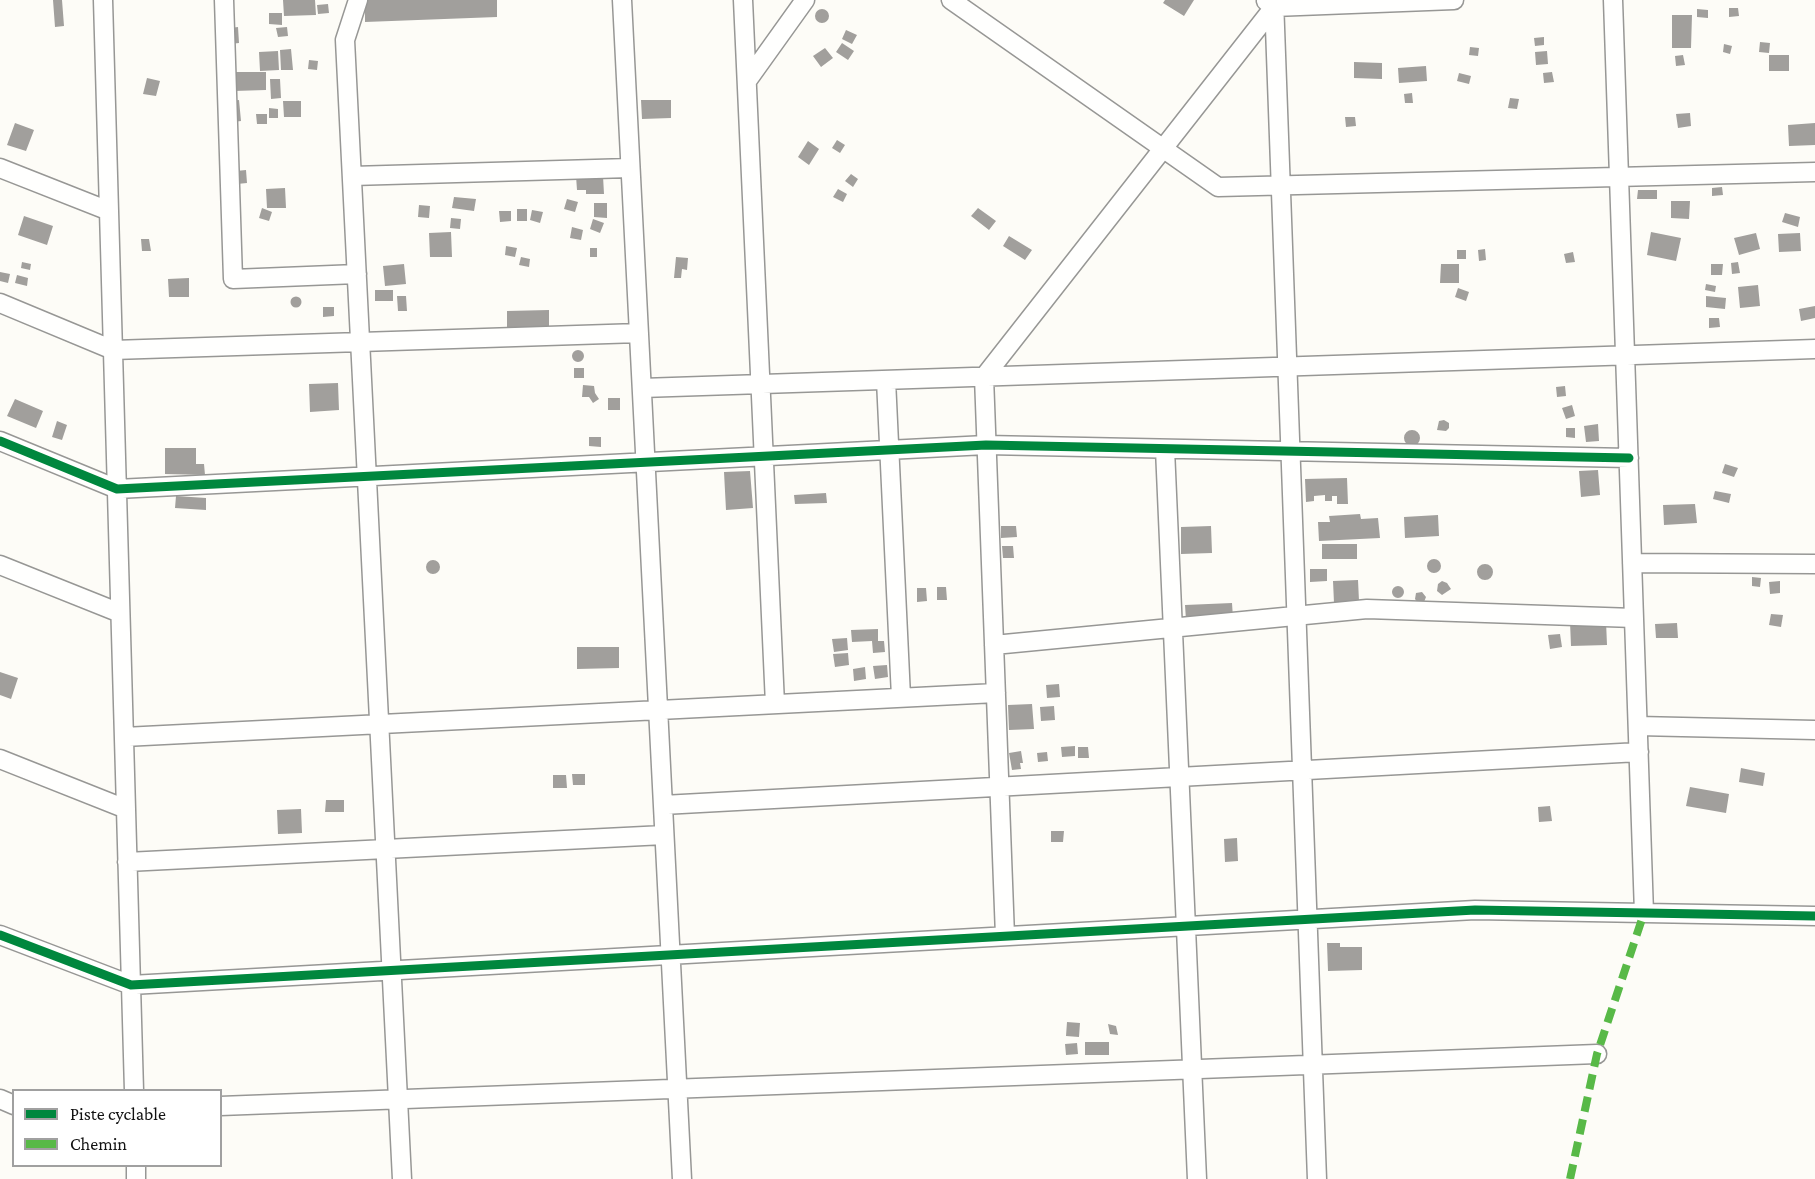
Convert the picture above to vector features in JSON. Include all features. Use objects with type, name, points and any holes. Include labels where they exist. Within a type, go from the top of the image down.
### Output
[{"type":"street","points":[[103,0],[134,1089]]},
{"type":"street","points":[[224,0],[233,279],[357,274]]},
{"type":"street","points":[[358,0],[345,40],[402,1179]]},
{"type":"street","points":[[622,0],[682,1179]]},
{"type":"street","points":[[744,0],[775,704]]},
{"type":"street","points":[[747,81],[805,0]]},
{"type":"street","points":[[951,0],[1218,187],[1815,172]]},
{"type":"street","points":[[1271,2],[1454,0]]},
{"type":"street","points":[[1613,0],[1644,913]]},
{"type":"street","points":[[1005,936],[984,377],[1163,148],[1271,2]]},
{"type":"street","points":[[1271,2],[1281,186],[1317,1179]]},
{"type":"street","points":[[0,168],[109,211]]},
{"type":"street","points":[[352,176],[630,168]]},
{"type":"street","points":[[0,303],[113,350],[639,333]]},
{"type":"street","points":[[642,388],[1815,349]]},
{"type":"street","points":[[886,380],[901,698]]},
{"type":"street","points":[[0,441],[117,489],[986,445],[1629,458]]},
{"type":"street","points":[[1165,448],[1197,1179]]},
{"type":"street","points":[[1632,563],[1815,564]]},
{"type":"street","points":[[0,565],[120,613]]},
{"type":"street","points":[[994,645],[1367,609],[1634,618]]},
{"type":"street","points":[[124,737],[996,693]]},
{"type":"street","points":[[1638,726],[1815,730]]},
{"type":"street","points":[[663,805],[1639,752]]},
{"type":"street","points":[[0,759],[126,809]]},
{"type":"street","points":[[127,862],[664,835]]},
{"type":"street","points":[[0,934],[131,985],[1474,910],[1815,916]]},
{"type":"street","points":[[222,1106],[1597,1054]]},
{"type":"building","points":[[53,0],[62,0],[64,26],[55,27]]},
{"type":"building","points":[[283,0],[315,0],[316,15],[284,16]]},
{"type":"building","points":[[365,0],[497,0],[497,17],[365,22]]},
{"type":"building","points":[[1165,0],[1194,0],[1184,16],[1163,3]]},
{"type":"building","points":[[328,4],[329,13],[318,14],[317,5]]},
{"type":"building","points":[[1729,8],[1738,8],[1739,16],[1729,17]]},
{"type":"building","points":[[819,9],[825,9],[829,16],[825,23],[819,23],[815,19],[815,13]]},
{"type":"building","points":[[1697,9],[1708,10],[1708,18],[1697,17]]},
{"type":"building","points":[[269,13],[282,13],[282,25],[269,24]]},
{"type":"building","points":[[1672,15],[1692,15],[1691,48],[1672,48]]},
{"type":"building","points":[[238,27],[239,43],[230,44],[230,28]]},
{"type":"building","points":[[287,27],[288,36],[278,37],[276,28]]},
{"type":"building","points":[[846,30],[857,35],[852,44],[842,39]]},
{"type":"building","points":[[1544,37],[1544,45],[1535,46],[1534,38]]},
{"type":"building","points":[[1760,42],[1770,43],[1769,53],[1759,52]]},
{"type":"building","points":[[842,43],[854,51],[848,60],[836,52]]},
{"type":"building","points":[[1724,44],[1732,46],[1730,54],[1723,52]]},
{"type":"building","points":[[1470,47],[1479,48],[1478,56],[1469,55]]},
{"type":"building","points":[[825,48],[833,58],[821,67],[813,56]]},
{"type":"building","points":[[291,49],[293,70],[281,70],[280,50]]},
{"type":"building","points":[[278,51],[279,70],[260,71],[259,52]]},
{"type":"building","points":[[1547,51],[1548,64],[1536,65],[1535,52]]},
{"type":"building","points":[[1683,55],[1685,65],[1676,66],[1675,56]]},
{"type":"building","points":[[1769,55],[1789,55],[1789,71],[1769,71]]},
{"type":"building","points":[[309,60],[318,61],[317,70],[308,69]]},
{"type":"building","points":[[1354,62],[1382,63],[1382,79],[1354,78]]},
{"type":"building","points":[[1426,66],[1427,81],[1399,83],[1398,68]]},
{"type":"building","points":[[234,72],[266,72],[266,90],[234,91]]},
{"type":"building","points":[[1552,72],[1554,82],[1544,83],[1543,73]]},
{"type":"building","points":[[1459,73],[1471,76],[1469,84],[1457,81]]},
{"type":"building","points":[[147,78],[160,81],[156,96],[143,94]]},
{"type":"building","points":[[270,79],[280,79],[281,98],[271,99]]},
{"type":"building","points":[[1412,93],[1413,103],[1405,103],[1404,94]]},
{"type":"building","points":[[1510,98],[1519,99],[1517,109],[1508,108]]},
{"type":"building","points":[[239,100],[241,121],[233,122],[231,101]]},
{"type":"building","points":[[641,100],[671,100],[671,118],[642,119]]},
{"type":"building","points":[[283,101],[301,101],[301,117],[284,117]]},
{"type":"building","points":[[269,108],[278,109],[278,118],[269,118]]},
{"type":"building","points":[[1690,113],[1691,126],[1678,128],[1676,114]]},
{"type":"building","points":[[256,114],[267,114],[267,124],[257,124]]},
{"type":"building","points":[[1345,117],[1355,117],[1356,126],[1346,127]]},
{"type":"building","points":[[15,123],[34,130],[26,151],[7,145]]},
{"type":"building","points":[[1815,123],[1815,145],[1789,146],[1788,125]]},
{"type":"building","points":[[837,140],[845,145],[840,153],[832,148]]},
{"type":"building","points":[[808,141],[819,149],[809,165],[798,157]]},
{"type":"building","points":[[246,170],[247,183],[237,184],[236,171]]},
{"type":"building","points":[[851,174],[858,179],[853,187],[845,181]]},
{"type":"building","points":[[576,176],[603,176],[604,194],[586,194],[586,190],[577,190]]},
{"type":"building","points":[[1722,187],[1723,195],[1712,196],[1712,188]]},
{"type":"building","points":[[285,188],[286,208],[267,208],[266,189]]},
{"type":"building","points":[[838,189],[847,194],[843,202],[833,197]]},
{"type":"building","points":[[1638,190],[1657,190],[1657,199],[1637,199]]},
{"type":"building","points":[[454,197],[476,199],[474,211],[452,208]]},
{"type":"building","points":[[567,199],[578,202],[575,212],[564,209]]},
{"type":"building","points":[[1671,201],[1690,201],[1689,219],[1671,218]]},
{"type":"building","points":[[594,203],[607,203],[607,218],[594,217]]},
{"type":"building","points":[[419,205],[430,206],[429,218],[418,217]]},
{"type":"building","points":[[262,208],[272,212],[269,221],[259,218]]},
{"type":"building","points":[[978,208],[996,221],[989,230],[971,216]]},
{"type":"building","points":[[517,209],[527,209],[527,221],[517,221]]},
{"type":"building","points":[[532,210],[543,212],[540,223],[530,220]]},
{"type":"building","points":[[499,211],[511,211],[511,221],[500,222]]},
{"type":"building","points":[[1785,213],[1800,217],[1798,227],[1782,222]]},
{"type":"building","points":[[24,216],[53,226],[47,245],[18,235]]},
{"type":"building","points":[[451,218],[461,219],[460,229],[450,228]]},
{"type":"building","points":[[593,219],[604,223],[600,233],[590,229]]},
{"type":"building","points":[[572,227],[583,230],[581,240],[570,238]]},
{"type":"building","points":[[451,232],[452,257],[430,257],[429,233]]},
{"type":"building","points":[[1651,232],[1681,238],[1676,261],[1647,255]]},
{"type":"building","points":[[1756,233],[1760,249],[1739,255],[1734,238]]},
{"type":"building","points":[[1800,233],[1801,251],[1779,252],[1778,234]]},
{"type":"building","points":[[1009,236],[1032,250],[1025,260],[1003,246]]},
{"type":"building","points":[[141,239],[149,239],[151,251],[142,251]]},
{"type":"building","points":[[506,246],[517,248],[515,257],[505,255]]},
{"type":"building","points":[[590,248],[597,248],[597,257],[590,257]]},
{"type":"building","points":[[1485,249],[1486,260],[1479,261],[1478,250]]},
{"type":"building","points":[[1457,250],[1466,250],[1466,259],[1457,259]]},
{"type":"building","points":[[1573,252],[1575,262],[1566,263],[1564,254]]},
{"type":"building","points":[[521,257],[530,259],[529,267],[519,265]]},
{"type":"building","points":[[676,257],[688,258],[687,270],[682,269],[681,278],[674,278]]},
{"type":"building","points":[[22,262],[31,264],[30,270],[21,268]]},
{"type":"building","points":[[1738,262],[1740,273],[1732,274],[1731,263]]},
{"type":"building","points":[[404,264],[406,284],[385,286],[383,266]]},
{"type":"building","points":[[1441,264],[1459,264],[1459,283],[1440,283]]},
{"type":"building","points":[[1711,264],[1723,264],[1722,275],[1711,275]]},
{"type":"building","points":[[0,272],[10,274],[8,283],[0,281]]},
{"type":"building","points":[[17,275],[28,278],[27,286],[15,283]]},
{"type":"building","points":[[189,278],[189,297],[169,297],[168,279]]},
{"type":"building","points":[[1706,284],[1716,286],[1715,292],[1705,290]]},
{"type":"building","points":[[1758,285],[1760,306],[1740,308],[1738,287]]},
{"type":"building","points":[[1458,288],[1469,292],[1466,301],[1455,297]]},
{"type":"building","points":[[375,290],[393,290],[393,301],[375,301]]},
{"type":"building","points":[[296,296],[302,302],[296,308],[290,302]]},
{"type":"building","points":[[397,296],[406,296],[407,311],[398,311]]},
{"type":"building","points":[[1706,296],[1726,298],[1725,309],[1706,307]]},
{"type":"building","points":[[1815,306],[1815,318],[1801,321],[1799,309]]},
{"type":"building","points":[[323,307],[334,307],[334,316],[323,317]]},
{"type":"building","points":[[549,310],[549,330],[507,331],[507,311]]},
{"type":"building","points":[[1709,318],[1719,318],[1720,327],[1709,328]]},
{"type":"building","points":[[580,350],[583,351],[583,361],[576,362],[573,361],[572,354],[573,351]]},
{"type":"building","points":[[574,368],[584,368],[584,378],[574,378]]},
{"type":"building","points":[[338,383],[339,410],[310,412],[309,384]]},
{"type":"building","points":[[583,385],[594,386],[599,399],[593,403],[589,397],[582,397]]},
{"type":"building","points":[[1565,386],[1566,396],[1557,397],[1556,387]]},
{"type":"building","points":[[608,398],[620,398],[620,410],[608,410]]},
{"type":"building","points":[[15,399],[43,411],[36,428],[7,416]]},
{"type":"building","points":[[1572,405],[1575,416],[1566,419],[1562,408]]},
{"type":"building","points":[[1444,420],[1449,423],[1449,428],[1446,431],[1437,430],[1439,421]]},
{"type":"building","points":[[57,421],[67,425],[62,440],[52,437]]},
{"type":"building","points":[[1598,424],[1599,441],[1586,442],[1584,426]]},
{"type":"building","points":[[1566,428],[1575,428],[1575,438],[1566,437]]},
{"type":"building","points":[[1409,430],[1415,430],[1420,438],[1418,444],[1409,446],[1404,441],[1404,435]]},
{"type":"building","points":[[589,437],[601,437],[601,447],[589,446]]},
{"type":"building","points":[[165,448],[196,448],[196,464],[204,464],[205,475],[165,474]]},
{"type":"building","points":[[1725,464],[1738,468],[1734,477],[1722,473]]},
{"type":"building","points":[[1598,470],[1600,495],[1581,497],[1579,471]]},
{"type":"building","points":[[750,471],[753,508],[726,510],[724,472]]},
{"type":"building","points":[[1347,478],[1348,504],[1337,504],[1337,496],[1332,496],[1332,501],[1325,501],[1325,495],[1314,496],[1314,501],[1306,502],[1305,479]]},
{"type":"building","points":[[1715,491],[1731,494],[1729,503],[1713,499]]},
{"type":"building","points":[[826,493],[827,503],[795,504],[794,495]]},
{"type":"building","points":[[176,496],[206,498],[206,510],[175,508]]},
{"type":"building","points":[[1695,504],[1697,523],[1664,525],[1663,505]]},
{"type":"building","points":[[1360,514],[1361,519],[1378,518],[1380,538],[1319,541],[1318,522],[1330,522],[1329,516]]},
{"type":"building","points":[[1438,515],[1439,536],[1405,538],[1404,517]]},
{"type":"building","points":[[1001,526],[1016,526],[1017,537],[1001,538]]},
{"type":"building","points":[[1211,526],[1212,553],[1181,554],[1181,527]]},
{"type":"building","points":[[1322,544],[1357,544],[1357,559],[1322,559]]},
{"type":"building","points":[[1002,546],[1013,546],[1014,558],[1003,558]]},
{"type":"building","points":[[1431,559],[1437,559],[1441,566],[1437,573],[1431,573],[1427,569],[1427,563]]},
{"type":"building","points":[[430,560],[436,560],[440,567],[436,574],[430,574],[426,570],[426,564]]},
{"type":"building","points":[[1485,564],[1493,572],[1485,580],[1477,572]]},
{"type":"building","points":[[1310,569],[1327,569],[1327,581],[1310,582]]},
{"type":"building","points":[[1752,577],[1761,578],[1760,587],[1752,586]]},
{"type":"building","points":[[1358,580],[1359,601],[1334,603],[1333,581]]},
{"type":"building","points":[[1442,581],[1447,583],[1451,589],[1442,595],[1437,591],[1438,584]]},
{"type":"building","points":[[1780,581],[1780,593],[1770,594],[1769,582]]},
{"type":"building","points":[[1400,586],[1403,587],[1403,597],[1396,598],[1393,597],[1392,590],[1393,587]]},
{"type":"building","points":[[937,587],[946,587],[947,600],[937,600]]},
{"type":"building","points":[[917,588],[926,588],[927,601],[917,602]]},
{"type":"building","points":[[1422,592],[1426,597],[1424,602],[1418,603],[1415,599],[1416,593]]},
{"type":"building","points":[[1232,603],[1233,618],[1186,620],[1185,605]]},
{"type":"building","points":[[1771,614],[1783,615],[1781,627],[1769,625]]},
{"type":"building","points":[[1606,621],[1607,645],[1571,646],[1570,622]]},
{"type":"building","points":[[1677,623],[1678,638],[1656,638],[1655,624]]},
{"type":"building","points":[[878,629],[878,641],[884,641],[885,652],[873,653],[872,641],[852,642],[851,630]]},
{"type":"building","points":[[1560,634],[1562,647],[1550,649],[1548,635]]},
{"type":"building","points":[[847,638],[848,650],[834,652],[832,639]]},
{"type":"building","points":[[577,647],[619,647],[619,668],[577,669]]},
{"type":"building","points":[[848,653],[849,665],[835,667],[833,654]]},
{"type":"building","points":[[887,665],[888,677],[875,679],[873,666]]},
{"type":"building","points":[[865,667],[866,679],[854,681],[853,669]]},
{"type":"building","points":[[0,672],[18,678],[11,699],[0,695]]},
{"type":"building","points":[[1059,684],[1060,697],[1047,698],[1046,685]]},
{"type":"building","points":[[1032,704],[1034,729],[1009,730],[1008,705]]},
{"type":"building","points":[[1054,706],[1055,720],[1041,721],[1040,707]]},
{"type":"building","points":[[1075,746],[1075,756],[1062,757],[1061,747]]},
{"type":"building","points":[[1078,747],[1088,747],[1089,758],[1078,758]]},
{"type":"building","points":[[1021,751],[1023,763],[1020,763],[1021,769],[1012,770],[1009,753]]},
{"type":"building","points":[[1047,752],[1048,761],[1038,762],[1037,753]]},
{"type":"building","points":[[1741,768],[1765,773],[1763,786],[1739,782]]},
{"type":"building","points":[[572,774],[585,774],[585,785],[573,785]]},
{"type":"building","points":[[553,775],[566,775],[567,788],[553,788]]},
{"type":"building","points":[[1690,787],[1729,794],[1726,813],[1686,806]]},
{"type":"building","points":[[326,800],[344,800],[344,812],[325,812]]},
{"type":"building","points":[[1550,806],[1552,821],[1539,822],[1538,807]]},
{"type":"building","points":[[301,809],[302,833],[278,834],[277,810]]},
{"type":"building","points":[[1051,831],[1064,831],[1063,842],[1051,842]]},
{"type":"building","points":[[1237,838],[1238,861],[1225,862],[1224,839]]},
{"type":"building","points":[[1327,943],[1340,943],[1340,947],[1362,947],[1362,970],[1328,971]]},
{"type":"building","points":[[1067,1022],[1080,1023],[1079,1037],[1066,1036]]},
{"type":"building","points":[[1108,1024],[1116,1026],[1118,1035],[1110,1034]]},
{"type":"building","points":[[1085,1042],[1109,1042],[1109,1055],[1085,1055]]},
{"type":"building","points":[[1077,1043],[1078,1054],[1066,1055],[1065,1044]]},
{"type":"marked path","points":[[1570,1179],[1597,1054],[1644,913]]},
{"type":"cycle path","points":[[0,441],[117,489],[986,445],[1629,458]]},
{"type":"cycle path","points":[[0,935],[131,985],[1475,910],[1815,916]]}]
